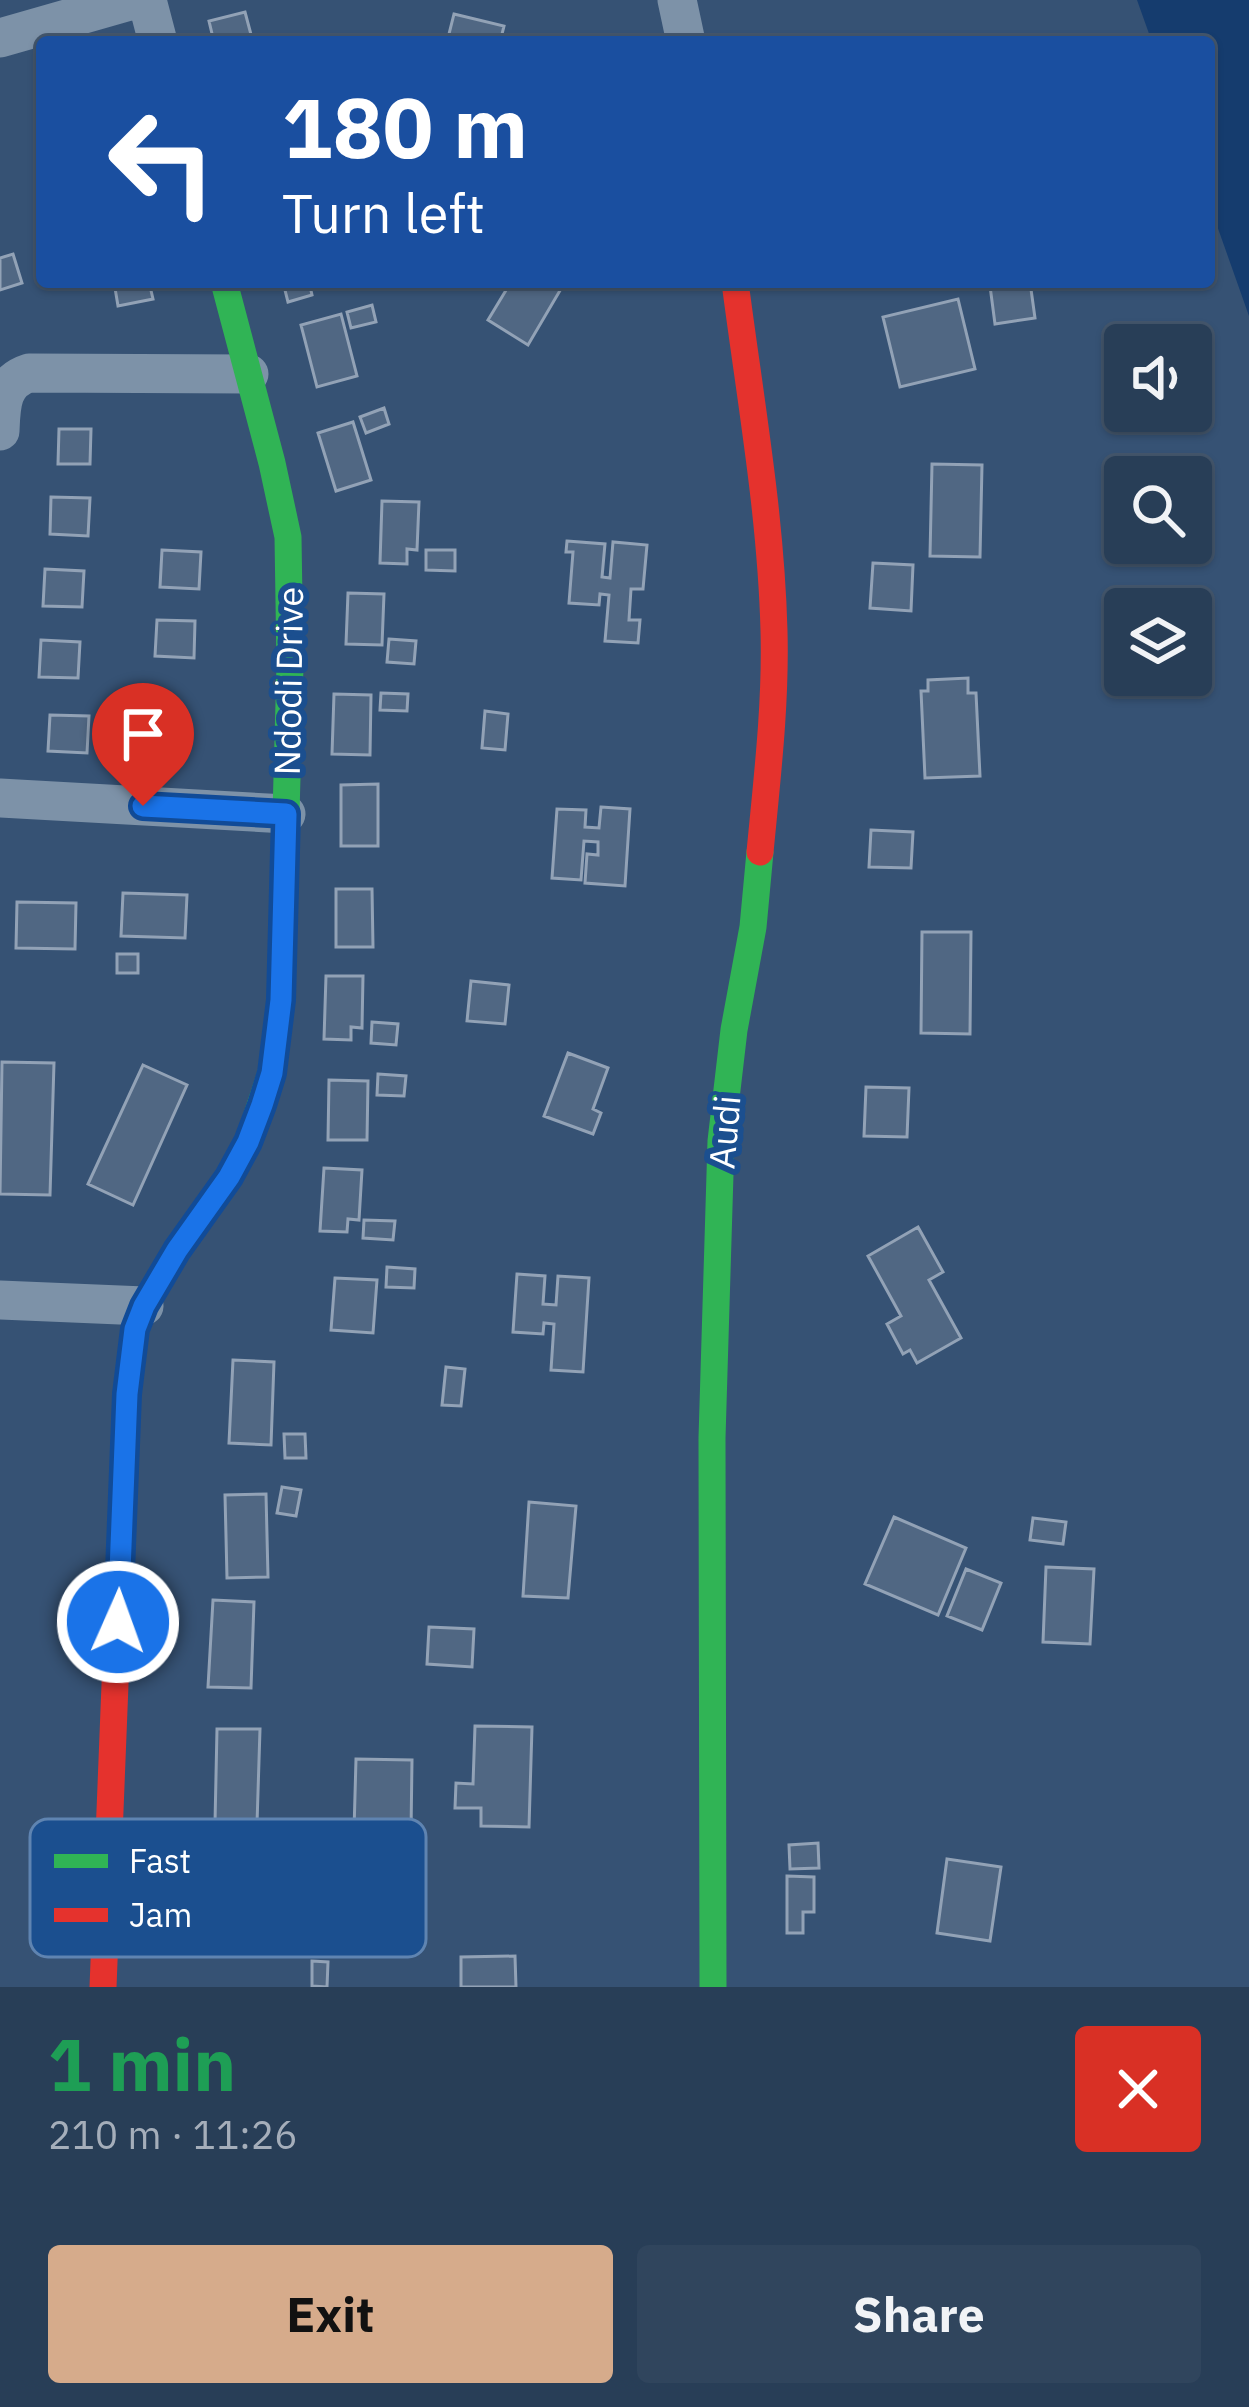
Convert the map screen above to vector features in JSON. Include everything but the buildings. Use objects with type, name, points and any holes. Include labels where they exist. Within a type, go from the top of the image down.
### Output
[{"type":"street","points":[[0,38],[133,0]]},
{"type":"street","points":[[147,0],[156,36]]},
{"type":"street","points":[[677,0],[685,36]]},
{"type":"street","name":"Ndodi Drive","points":[[110,1819],[127,1394],[135,1329],[177,1250],[248,1142],[272,1073],[281,1000],[290,665],[288,537],[226,288]]},
{"type":"street","name":"Audi","points":[[713,1987],[712,1438],[721,1141],[753,927],[774,635],[770,536],[736,288]]},
{"type":"street","points":[[0,431],[6,389],[15,377],[29,373],[249,374]]},
{"type":"street","points":[[0,798],[286,814]]},
{"type":"street","points":[[0,1300],[144,1306]]},
{"type":"street","name":"Ndodi Drive","points":[[103,1987],[104,1957]]},
{"type":"water","points":[[1137,0],[1249,0],[1249,316],[1215,220],[1215,36],[1150,36]]},
{"type":"traffic: fast","points":[[124,1458],[135,1329],[177,1250],[248,1142],[271,1073],[281,1000],[290,665],[288,537],[226,288]]},
{"type":"traffic: fast","points":[[713,1987],[712,1438],[721,1141],[760,852]]},
{"type":"traffic: jam","points":[[736,288],[769,543],[774,631],[760,852]]},
{"type":"traffic: jam","points":[[110,1819],[124,1458]]},
{"type":"traffic: jam","points":[[103,1987],[104,1957]]},
{"type":"route","points":[[118,1622],[127,1394],[135,1329],[177,1250],[248,1142],[272,1073],[281,1000],[286,814],[143,806]]}]
